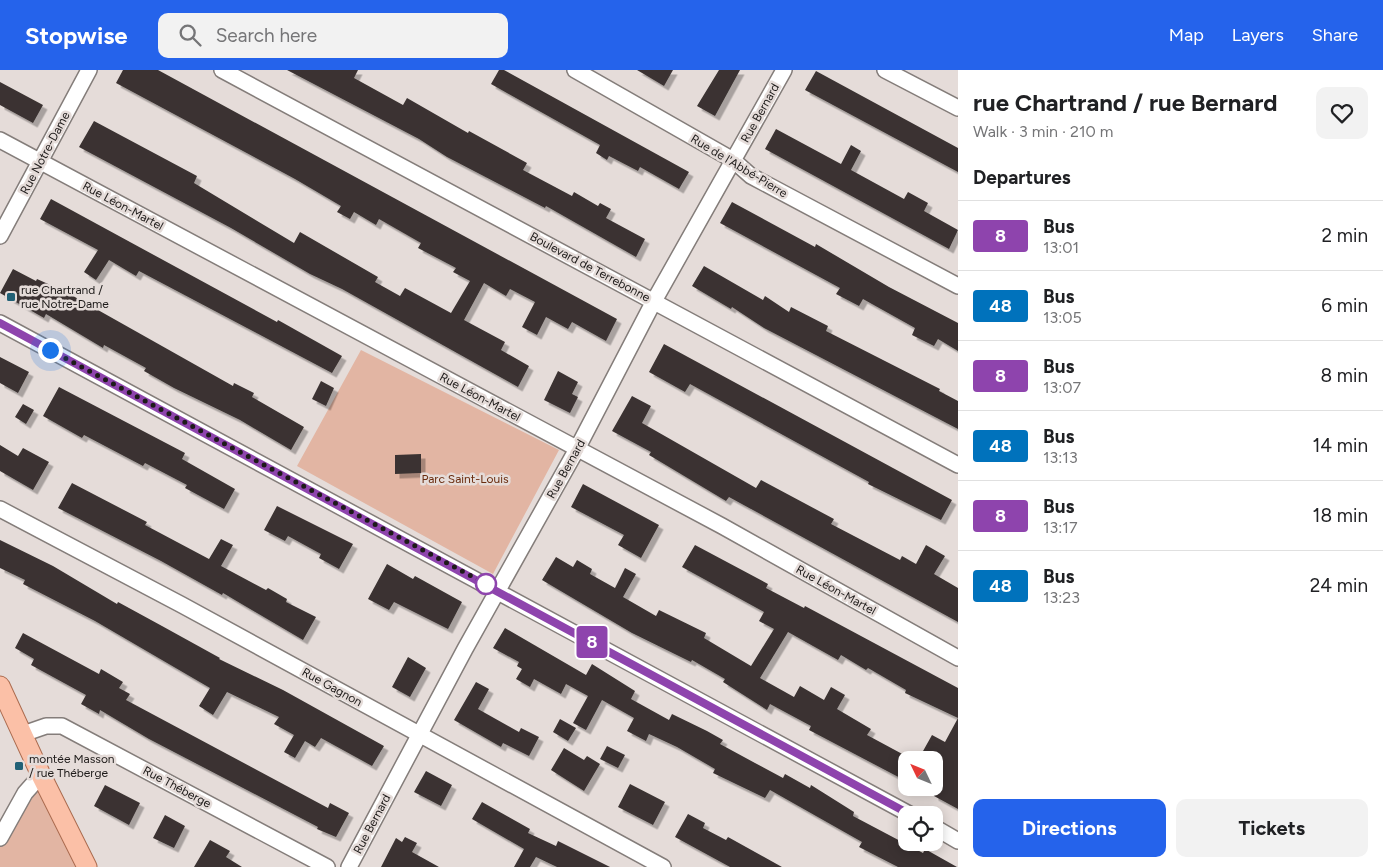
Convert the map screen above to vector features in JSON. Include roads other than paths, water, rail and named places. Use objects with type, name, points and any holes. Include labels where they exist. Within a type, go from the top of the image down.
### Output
[{"type":"main road","points":[[0,686],[41,775],[87,867]]},
{"type":"street","name":"Rue Notre-Dame","points":[[0,236],[90,70]]},
{"type":"street","name":"Boulevard de Terrebonne","points":[[222,70],[958,466]]},
{"type":"street","name":"Rue de l'Abbé-Pierre","points":[[575,70],[733,160],[752,176],[958,286]]},
{"type":"street","name":"Rue Bernard","points":[[348,867],[465,649],[577,449],[654,301],[784,70]]},
{"type":"street","points":[[885,70],[958,108]]},
{"type":"street","name":"Rue Léon-Martel","points":[[0,140],[722,526],[958,658]]},
{"type":"street","points":[[0,323],[898,808]]},
{"type":"street","name":"Rue Gagnon","points":[[0,509],[182,605],[663,867]]},
{"type":"street","name":"Rue Théberge","points":[[23,734],[50,725],[66,728],[327,867]]},
{"type":"street","points":[[0,838],[25,793],[41,775]]},
{"type":"street","points":[[943,832],[958,841]]},
{"type":"place","name":"rue Chartrand / rue Notre-Dame","points":[[11,297]]},
{"type":"place","name":"montée Masson / rue Théberge","points":[[19,766]]},
{"type":"park label","name":"Parc Saint-Louis","points":[[465,479]]}]
